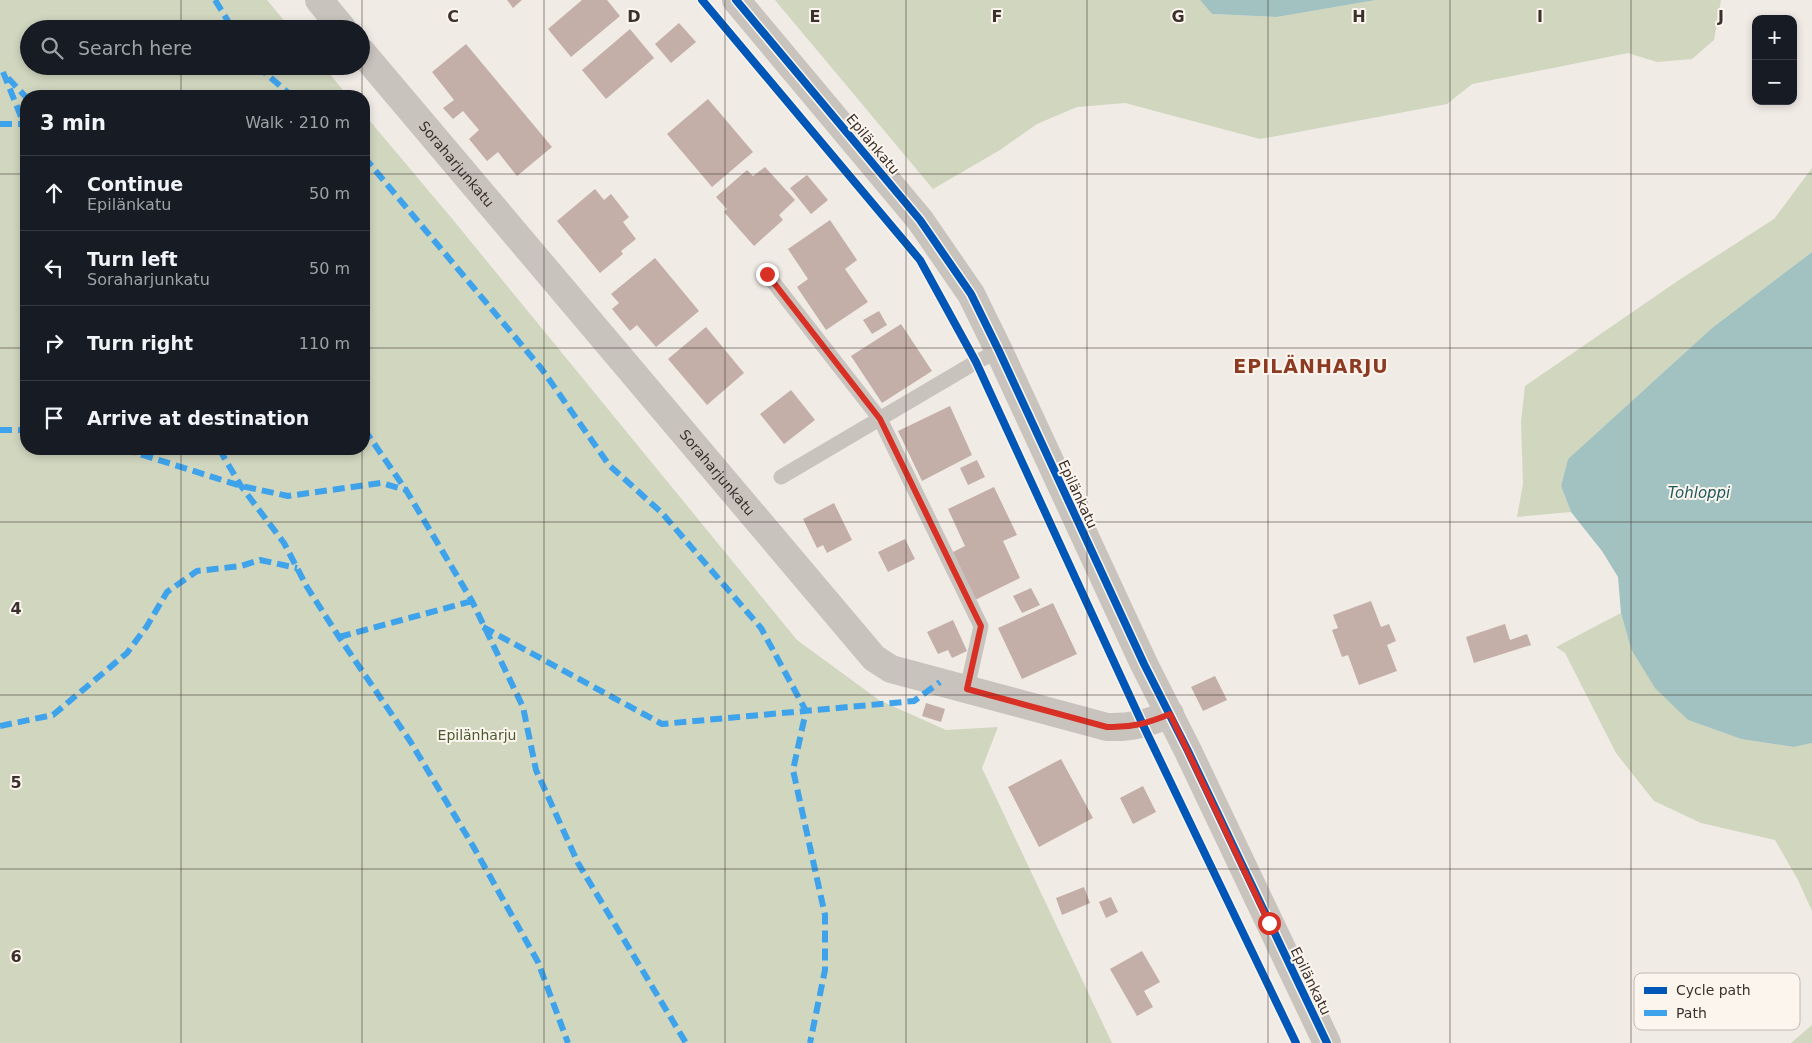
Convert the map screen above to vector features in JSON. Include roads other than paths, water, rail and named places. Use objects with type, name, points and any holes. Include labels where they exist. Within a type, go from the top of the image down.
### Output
[{"type":"street","points":[[319,0],[336,20]]},
{"type":"street","name":"Epilänkatu","points":[[736,0],[920,220],[957,270],[999,350],[1144,664],[1170,714],[1327,1043]]},
{"type":"street","name":"Soraharjunkatu","points":[[370,62],[874,658],[891,669],[1107,727],[1126,728],[1143,725],[1170,714]]},
{"type":"lane","points":[[767,274],[880,419],[981,626],[967,689]]},
{"type":"lane","points":[[781,477],[999,350]]},
{"type":"water","points":[[1200,0],[1376,0],[1277,17],[1212,14]]},
{"type":"water","name":"Tohloppi","points":[[1812,252],[1812,743],[1794,747],[1741,739],[1688,720],[1655,688],[1631,649],[1621,613],[1618,577],[1602,551],[1571,512],[1561,486],[1568,459],[1712,328]]},
{"type":"district","name":"EPILÄNHARJU","points":[[1311,366]]},
{"type":"park label","name":"Epilänharju","points":[[477,735]]}]
